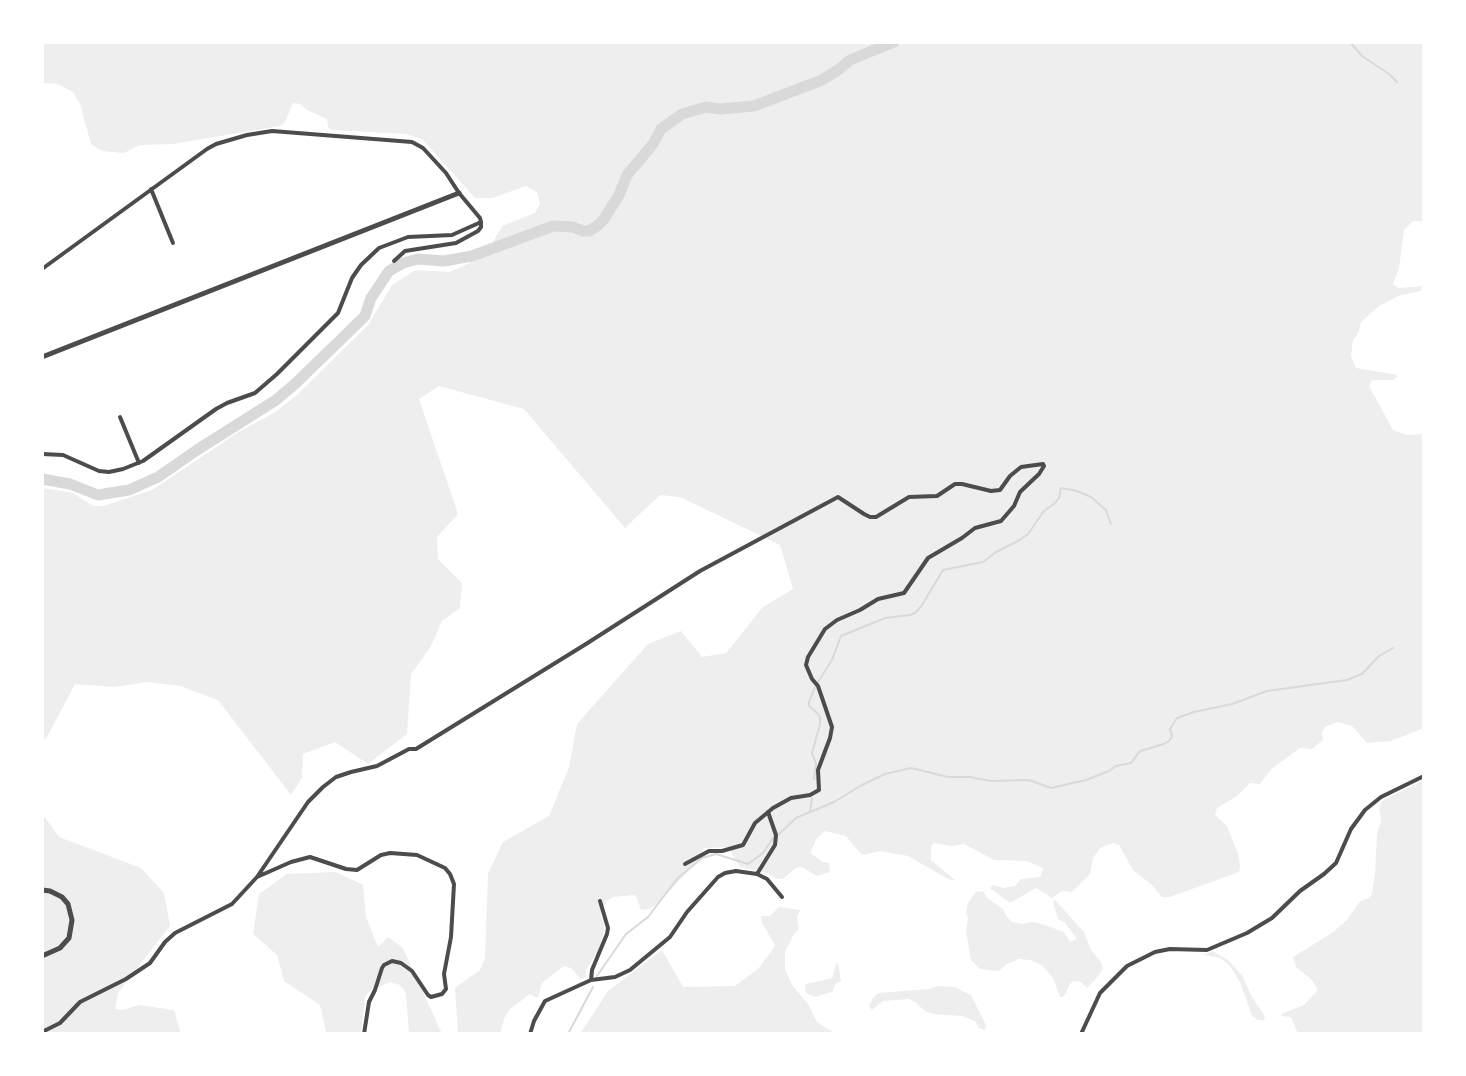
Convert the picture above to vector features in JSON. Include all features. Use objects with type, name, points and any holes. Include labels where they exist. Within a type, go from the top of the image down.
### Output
[{"type":"street","points":[[42,269],[216,144],[272,131],[412,142],[423,148],[446,173],[481,222],[478,231],[456,243],[405,251],[394,261]]},
{"type":"street","points":[[151,189],[173,243]]},
{"type":"street","points":[[42,357],[459,193]]},
{"type":"street","points":[[42,454],[63,455],[99,471],[109,472],[139,463],[216,409],[255,393],[277,374],[338,313],[352,278],[379,248],[408,237],[452,235],[481,222]]},
{"type":"street","points":[[120,417],[139,463]]},
{"type":"street","points":[[42,1032],[60,1023],[80,1002],[150,963],[175,933],[225,909],[257,877],[308,802],[336,777],[377,766],[409,749],[416,749],[700,571],[838,497],[864,514],[876,517],[909,497],[937,496],[955,484],[1000,490],[1021,467],[1043,464],[1039,474],[1020,492],[1014,506],[1001,521],[975,528],[928,558],[904,593],[878,599],[837,620],[820,636],[806,665],[818,686],[832,727],[818,770],[819,790],[791,798],[768,812],[755,823],[743,845],[709,851],[685,864]]},
{"type":"street","points":[[1081,1034],[1100,993],[1127,966],[1155,952],[1170,949],[1207,950],[1247,933],[1272,918],[1336,863],[1351,829],[1365,810],[1381,797],[1424,776]]},
{"type":"street","points":[[757,874],[775,845],[776,835],[768,812]]},
{"type":"street","points":[[257,877],[310,857],[351,871],[357,870],[390,853],[417,855],[445,868],[450,874],[454,884],[451,937],[444,974],[446,989],[442,994],[431,997],[412,971],[401,963],[392,961],[384,965],[369,1002],[364,1034]]},
{"type":"street","points":[[530,1034],[545,1001],[591,980],[623,974],[670,937],[687,912],[725,873],[757,874],[767,879],[782,897]]},
{"type":"street","points":[[42,890],[62,897],[68,904],[72,920],[69,938],[60,948],[42,956]]},
{"type":"street","points":[[591,980],[608,928],[600,901]]},
{"type":"shaded area","points":[[42,42],[1424,42],[1424,221],[1413,221],[1404,230],[1399,268],[1393,284],[1398,288],[1424,286],[1424,290],[1398,296],[1379,306],[1361,322],[1353,340],[1351,356],[1356,368],[1398,375],[1394,380],[1372,380],[1369,386],[1393,430],[1406,435],[1424,434],[1424,728],[1391,741],[1367,743],[1352,726],[1338,722],[1325,727],[1323,740],[1312,749],[1300,748],[1271,769],[1260,784],[1250,783],[1237,796],[1217,808],[1215,815],[1227,826],[1238,854],[1239,872],[1170,897],[1162,897],[1133,870],[1119,845],[1113,843],[1100,848],[1093,858],[1090,874],[1072,892],[1062,891],[1052,898],[1036,888],[1010,903],[990,888],[993,885],[1004,888],[1015,886],[1021,879],[1040,877],[1043,868],[1027,861],[994,860],[964,844],[951,846],[934,843],[931,846],[931,860],[955,880],[908,856],[880,851],[862,855],[846,836],[825,831],[817,838],[810,853],[829,863],[830,872],[817,876],[802,867],[783,879],[777,879],[767,873],[740,867],[728,847],[704,848],[697,861],[649,909],[641,910],[634,895],[613,897],[607,901],[600,914],[604,932],[598,951],[586,970],[586,977],[581,979],[571,968],[564,966],[542,983],[538,998],[530,994],[510,1009],[500,1034],[458,1034],[455,988],[480,970],[485,959],[488,874],[503,842],[549,816],[569,767],[577,724],[648,644],[681,631],[702,657],[726,653],[763,607],[793,589],[780,545],[680,497],[660,495],[625,528],[524,409],[439,386],[419,399],[458,514],[437,537],[438,559],[462,583],[460,608],[442,621],[430,648],[411,674],[407,734],[368,764],[335,742],[303,754],[302,778],[291,795],[218,700],[180,686],[147,682],[115,687],[75,684],[42,743],[42,488],[73,493],[93,506],[103,506],[152,490],[296,396],[368,325],[392,285],[416,270],[450,272],[485,256],[502,226],[535,213],[540,204],[537,192],[526,186],[492,198],[475,198],[422,139],[406,134],[332,130],[328,127],[327,119],[301,104],[293,103],[280,126],[173,144],[140,145],[124,153],[102,151],[91,144],[80,104],[73,92],[58,84],[42,83]]},
{"type":"shaded area","points":[[1424,780],[1424,1034],[1298,1034],[1291,1017],[1281,1014],[1304,1005],[1318,990],[1312,980],[1296,967],[1293,957],[1332,933],[1347,920],[1360,901],[1372,894],[1382,801]]},
{"type":"shaded area","points":[[42,813],[59,837],[141,868],[164,893],[170,926],[118,993],[115,1009],[139,1005],[174,1010],[181,1034],[42,1034]]},
{"type":"shaded area","points":[[336,872],[363,885],[366,917],[378,947],[388,937],[403,948],[442,1034],[409,1034],[406,993],[400,985],[390,982],[371,990],[365,997],[361,1034],[324,1034],[320,1005],[284,981],[277,955],[253,934],[259,894],[287,874]]},
{"type":"shaded area","points":[[983,891],[1012,922],[1042,924],[1064,932],[1070,942],[1077,939],[1058,919],[1055,900],[1084,932],[1091,950],[1101,962],[1103,969],[1099,975],[1087,988],[1081,982],[1073,981],[1060,997],[1053,978],[1042,965],[1030,960],[1019,959],[999,971],[980,969],[971,960],[966,912],[976,892]]},
{"type":"shaded area","points":[[779,907],[800,910],[797,917],[799,929],[785,952],[785,969],[792,985],[808,1004],[817,1022],[836,1034],[580,1034],[608,991],[662,950],[683,987],[735,986],[758,969],[773,949],[775,945],[761,916],[770,916]]},
{"type":"shaded area","points":[[1213,951],[1228,960],[1242,975],[1265,1016],[1264,1020],[1252,1016],[1240,982],[1230,966],[1221,958],[1203,955]]},
{"type":"shaded area","points":[[838,963],[841,981],[836,983],[832,992],[815,997],[806,993],[806,984],[832,978]]},
{"type":"shaded area","points":[[955,987],[971,995],[986,1025],[985,1030],[979,1028],[975,1021],[962,1016],[925,1011],[909,999],[883,1001],[872,1010],[869,1006],[878,993]]},
{"type":"waterway","points":[[42,479],[70,484],[98,495],[129,490],[158,477],[276,400],[296,383],[365,316],[371,298],[389,271],[418,259],[444,261],[472,256],[553,226],[589,231],[604,219],[627,175],[653,144],[661,129],[682,114],[706,107],[754,106],[822,80],[850,60],[894,42]]},
{"type":"waterway","points":[[1350,42],[1362,56],[1397,82]]},
{"type":"waterway","points":[[818,682],[832,660],[841,636],[885,618],[915,613],[943,570],[983,562],[1018,541],[1055,503],[1061,488],[1091,497],[1106,510],[1111,524]]},
{"type":"waterway","points":[[779,834],[796,818],[834,802],[885,774],[911,768],[948,777],[991,781],[1029,780],[1051,788],[1086,780],[1116,766],[1131,763],[1140,751],[1170,740],[1170,729],[1177,718],[1267,691],[1347,680],[1362,674],[1379,656],[1393,648]]},
{"type":"waterway","points":[[814,779],[816,764],[812,753],[820,717],[809,702],[815,687]]},
{"type":"waterway","points":[[810,812],[812,798]]},
{"type":"waterway","points":[[597,976],[626,934],[648,917],[677,879],[702,858],[716,854],[748,864],[763,853],[773,838]]},
{"type":"waterway","points":[[568,1034],[593,987]]}]
